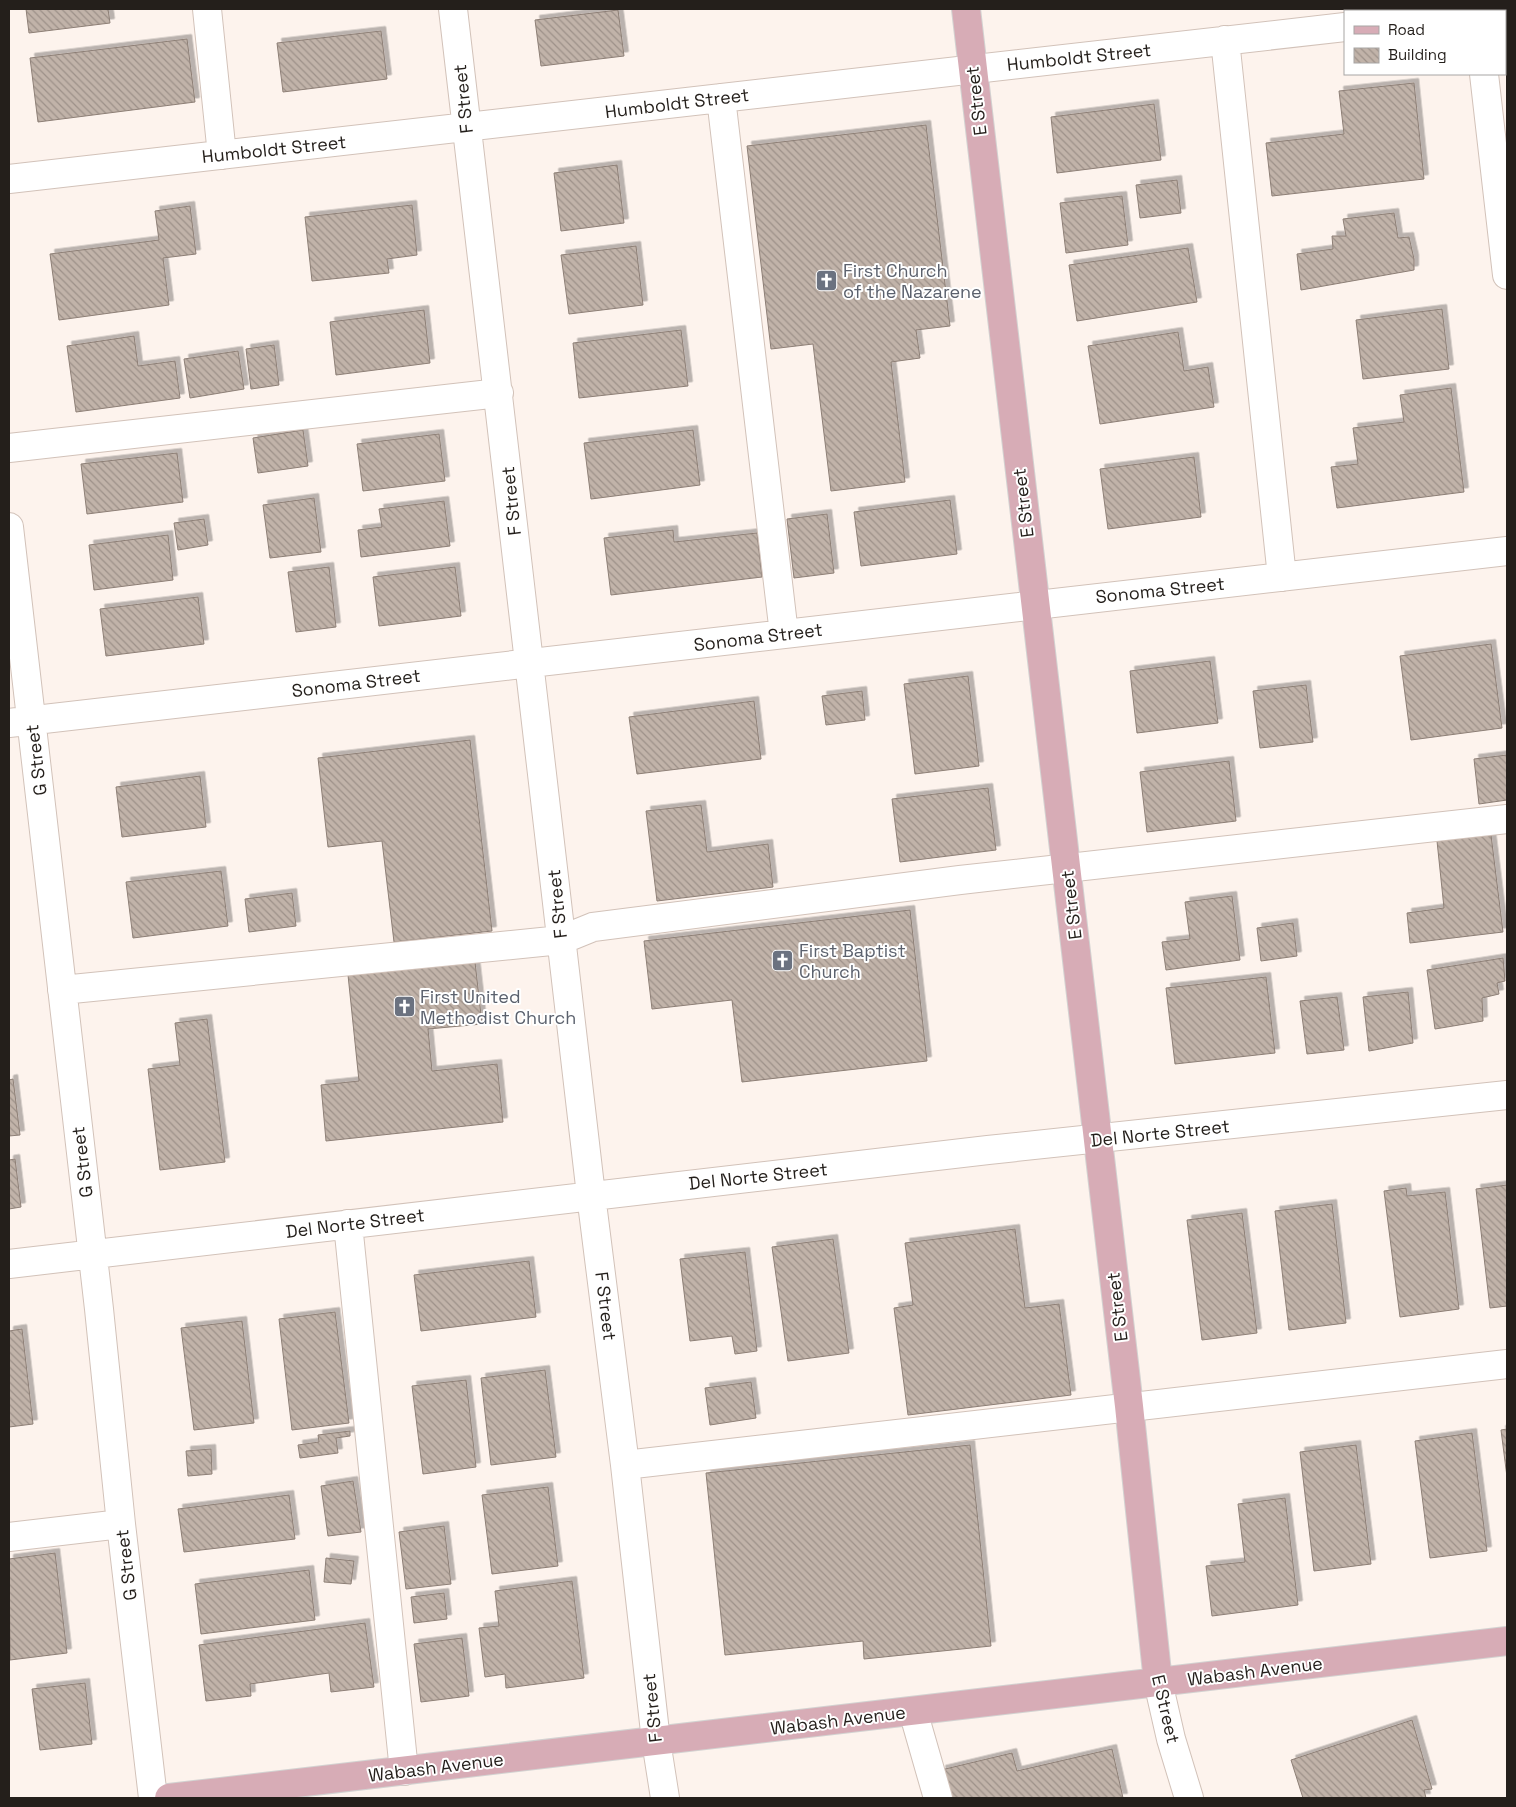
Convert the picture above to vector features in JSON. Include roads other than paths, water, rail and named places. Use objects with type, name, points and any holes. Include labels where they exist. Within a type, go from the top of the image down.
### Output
[{"type":"main road","name":"E Street","points":[[966,9],[1129,1406],[1158,1682]]},
{"type":"main road","name":"Wabash Avenue","points":[[169,1798],[1507,1641]]},
{"type":"street","points":[[208,9],[222,155]]},
{"type":"street","name":"F Street","points":[[453,9],[499,393],[590,1195],[626,1465],[656,1741],[665,1798]]},
{"type":"street","points":[[1477,10],[1499,9]]},
{"type":"street","name":"Humboldt Street","points":[[9,179],[1344,26]]},
{"type":"street","points":[[1225,40],[1282,577]]},
{"type":"street","points":[[1484,75],[1507,275]]},
{"type":"street","points":[[721,98],[784,634]]},
{"type":"street","points":[[9,448],[499,393]]},
{"type":"street","name":"G Street","points":[[9,527],[20,722],[62,990],[153,1798]]},
{"type":"street","name":"Sonoma Street","points":[[20,722],[1507,551]]},
{"type":"street","points":[[62,990],[560,940],[593,926],[1067,868],[1507,819]]},
{"type":"street","name":"Del Norte Street","points":[[9,1264],[988,1150],[1098,1140],[1507,1095]]},
{"type":"street","points":[[348,1224],[404,1771]]},
{"type":"street","points":[[626,1465],[1507,1364]]},
{"type":"street","points":[[9,1537],[121,1524]]},
{"type":"street","name":"E Street","points":[[1158,1682],[1171,1739],[1189,1798]]},
{"type":"street","points":[[913,1711],[938,1798]]},
{"type":"place","name":"First Church of the Nazarene","points":[[827,280]]},
{"type":"place","name":"First Baptist Church","points":[[783,960]]},
{"type":"place","name":"First United Methodist Church","points":[[404,1006]]}]
